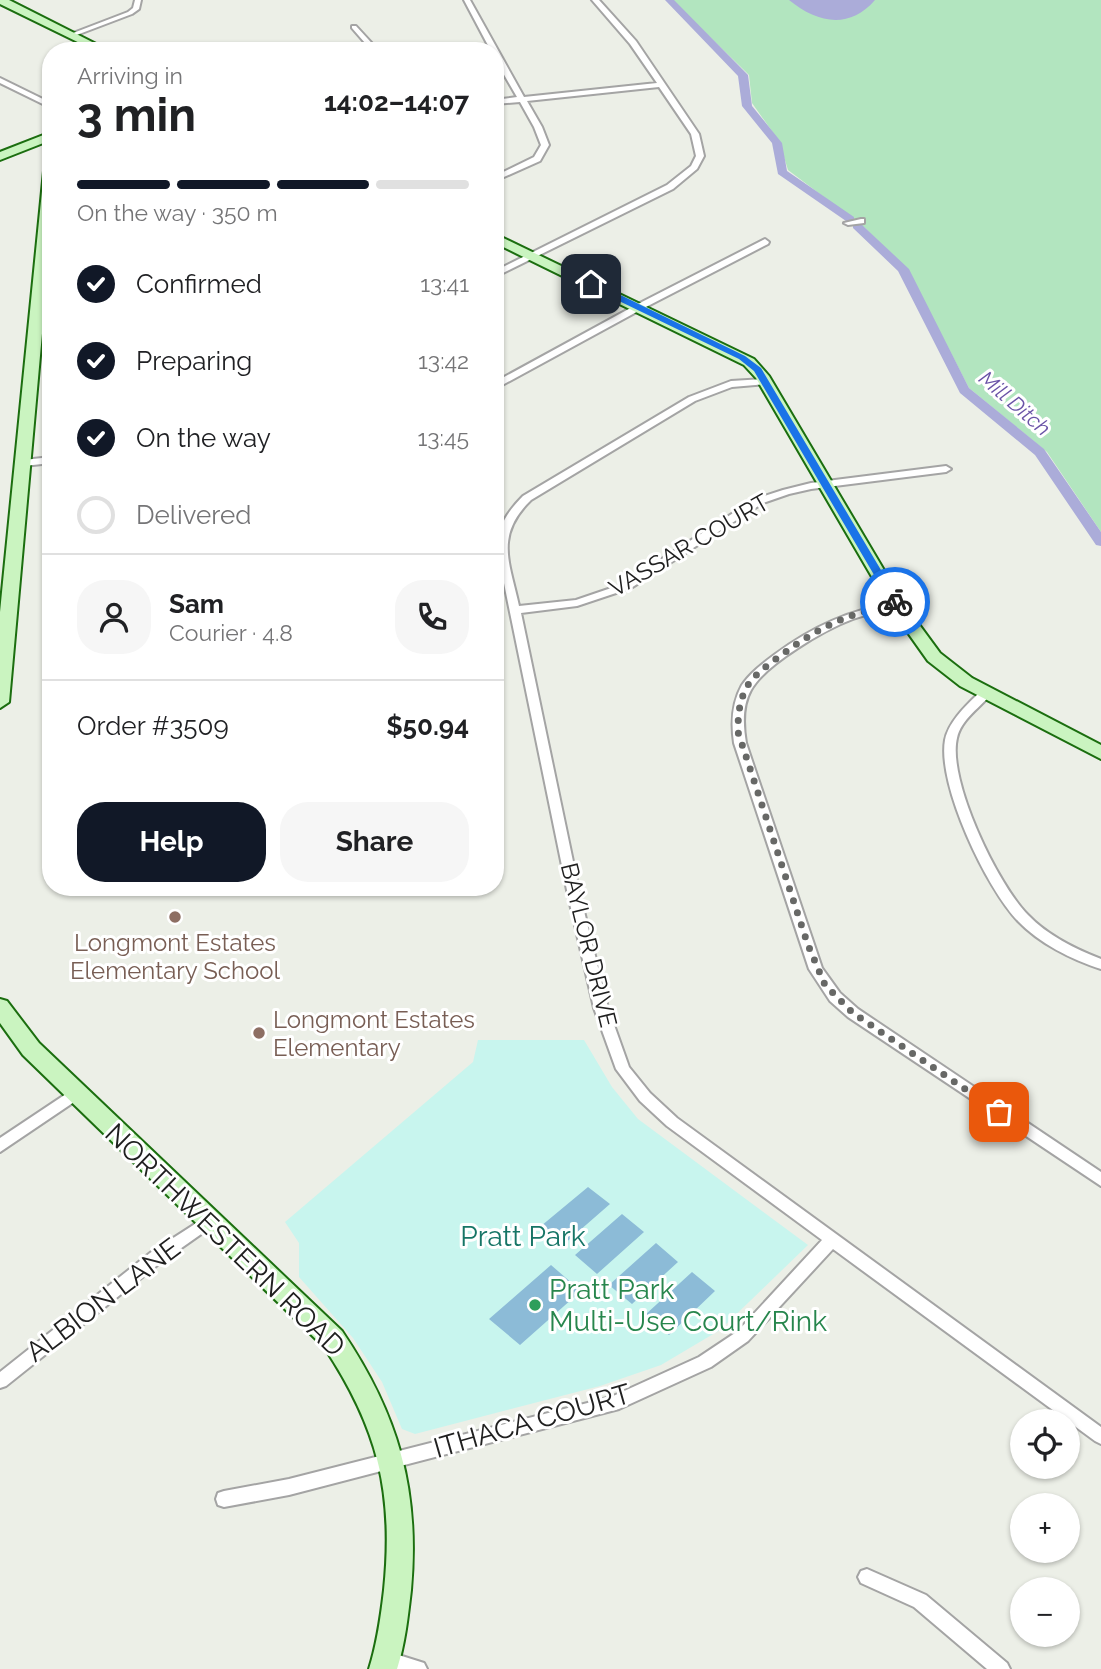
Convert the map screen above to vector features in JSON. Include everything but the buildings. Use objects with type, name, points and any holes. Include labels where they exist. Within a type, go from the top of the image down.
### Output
[{"type":"street","points":[[1,0],[86,42]]},
{"type":"street","points":[[72,35],[130,13],[136,9],[138,0]]},
{"type":"street","points":[[467,0],[490,42]]},
{"type":"street","points":[[504,269],[670,187],[694,167],[700,156],[695,134],[621,27],[594,0]]},
{"type":"street","points":[[354,27],[368,42]]},
{"type":"street","points":[[504,66],[538,127],[545,145],[543,151],[525,166],[504,175]]},
{"type":"street","points":[[0,80],[42,101]]},
{"type":"street","points":[[504,101],[660,85]]},
{"type":"street","points":[[0,156],[42,140]]},
{"type":"street","points":[[848,223],[861,221]]},
{"type":"street","points":[[504,242],[742,358],[758,370],[897,606],[934,657],[954,674],[986,692],[1098,747]]},
{"type":"street","points":[[504,381],[765,242]]},
{"type":"street","points":[[0,702],[3,637],[24,463],[42,262]]},
{"type":"street","name":"BAYLOR DRIVE","points":[[504,527],[516,508],[527,498],[692,399],[731,384],[765,382]]},
{"type":"street","points":[[24,463],[42,461]]},
{"type":"street","name":"VASSAR COURT","points":[[516,610],[577,603],[627,586],[759,501],[779,493],[825,483],[946,468]]},
{"type":"street","points":[[0,529],[17,528]]},
{"type":"street","name":"BAYLOR DRIVE","points":[[504,554],[574,895],[601,1008],[623,1069],[645,1097],[672,1122],[1101,1436]]},
{"type":"street","points":[[897,606],[844,617],[813,632],[763,669],[747,687],[741,701],[738,716],[740,743],[816,969],[835,997],[853,1013],[1101,1180]]},
{"type":"street","points":[[986,692],[958,723],[950,740],[948,760],[982,854],[1007,899],[1024,918],[1053,941],[1101,964]]},
{"type":"street","name":"NORTHWESTERN ROAD","points":[[0,1007],[30,1049],[333,1339],[356,1371],[376,1408],[392,1461],[400,1501],[402,1558],[384,1665]]},
{"type":"street","points":[[0,1146],[75,1094]]},
{"type":"street","name":"ALBION LANE","points":[[0,1381],[155,1258],[209,1221]]},
{"type":"street","name":"ITHACA COURT","points":[[224,1499],[289,1488],[613,1404],[705,1362],[743,1336],[832,1240]]},
{"type":"street","points":[[867,1577],[920,1601],[1001,1669]]},
{"type":"street","points":[[384,1665],[418,1669]]},
{"type":"green space","points":[[672,0],[1101,0],[1101,532],[1047,452],[969,388],[908,270],[865,228],[788,170],[779,141],[752,103],[749,75]]},
{"type":"green space","name":"Pratt Park","points":[[478,1040],[584,1040],[612,1087],[638,1119],[808,1245],[720,1330],[661,1365],[600,1386],[415,1434],[402,1429],[382,1382],[353,1338],[299,1277],[299,1243],[285,1222],[473,1062]]},
{"type":"shaded area","points":[[789,0],[875,0],[855,16],[833,20],[811,14]]},
{"type":"shaded area","points":[[588,1187],[610,1204],[563,1245],[541,1226]]},
{"type":"shaded area","points":[[622,1214],[644,1232],[597,1274],[575,1255]]},
{"type":"shaded area","points":[[656,1243],[678,1262],[632,1304],[609,1285]]},
{"type":"shaded area","name":"Pratt Park Multi-Use Court/Rink","points":[[551,1265],[581,1291],[520,1345],[489,1319]]},
{"type":"shaded area","points":[[692,1272],[715,1291],[669,1335],[645,1315]]},
{"type":"waterway","name":"Mill Ditch","points":[[669,0],[743,75],[747,106],[777,143],[782,172],[850,219]]},
{"type":"waterway","name":"Mill Ditch","points":[[857,226],[903,269],[964,390],[1040,452],[1101,542]]},
{"type":"way so far","points":[[895,602],[897,606],[862,612],[822,626],[763,669],[747,687],[741,701],[738,716],[740,743],[816,969],[825,985],[853,1013],[999,1112]]},
{"type":"place","name":"Longmont Estates Elementary School","points":[[175,917]]},
{"type":"place","name":"Longmont Estates Elementary","points":[[259,1033]]},
{"type":"place","name":"Pratt Park Multi-Use Court/Rink","points":[[535,1305]]},
{"type":"route","points":[[591,284],[742,358],[758,370],[895,602]]}]
